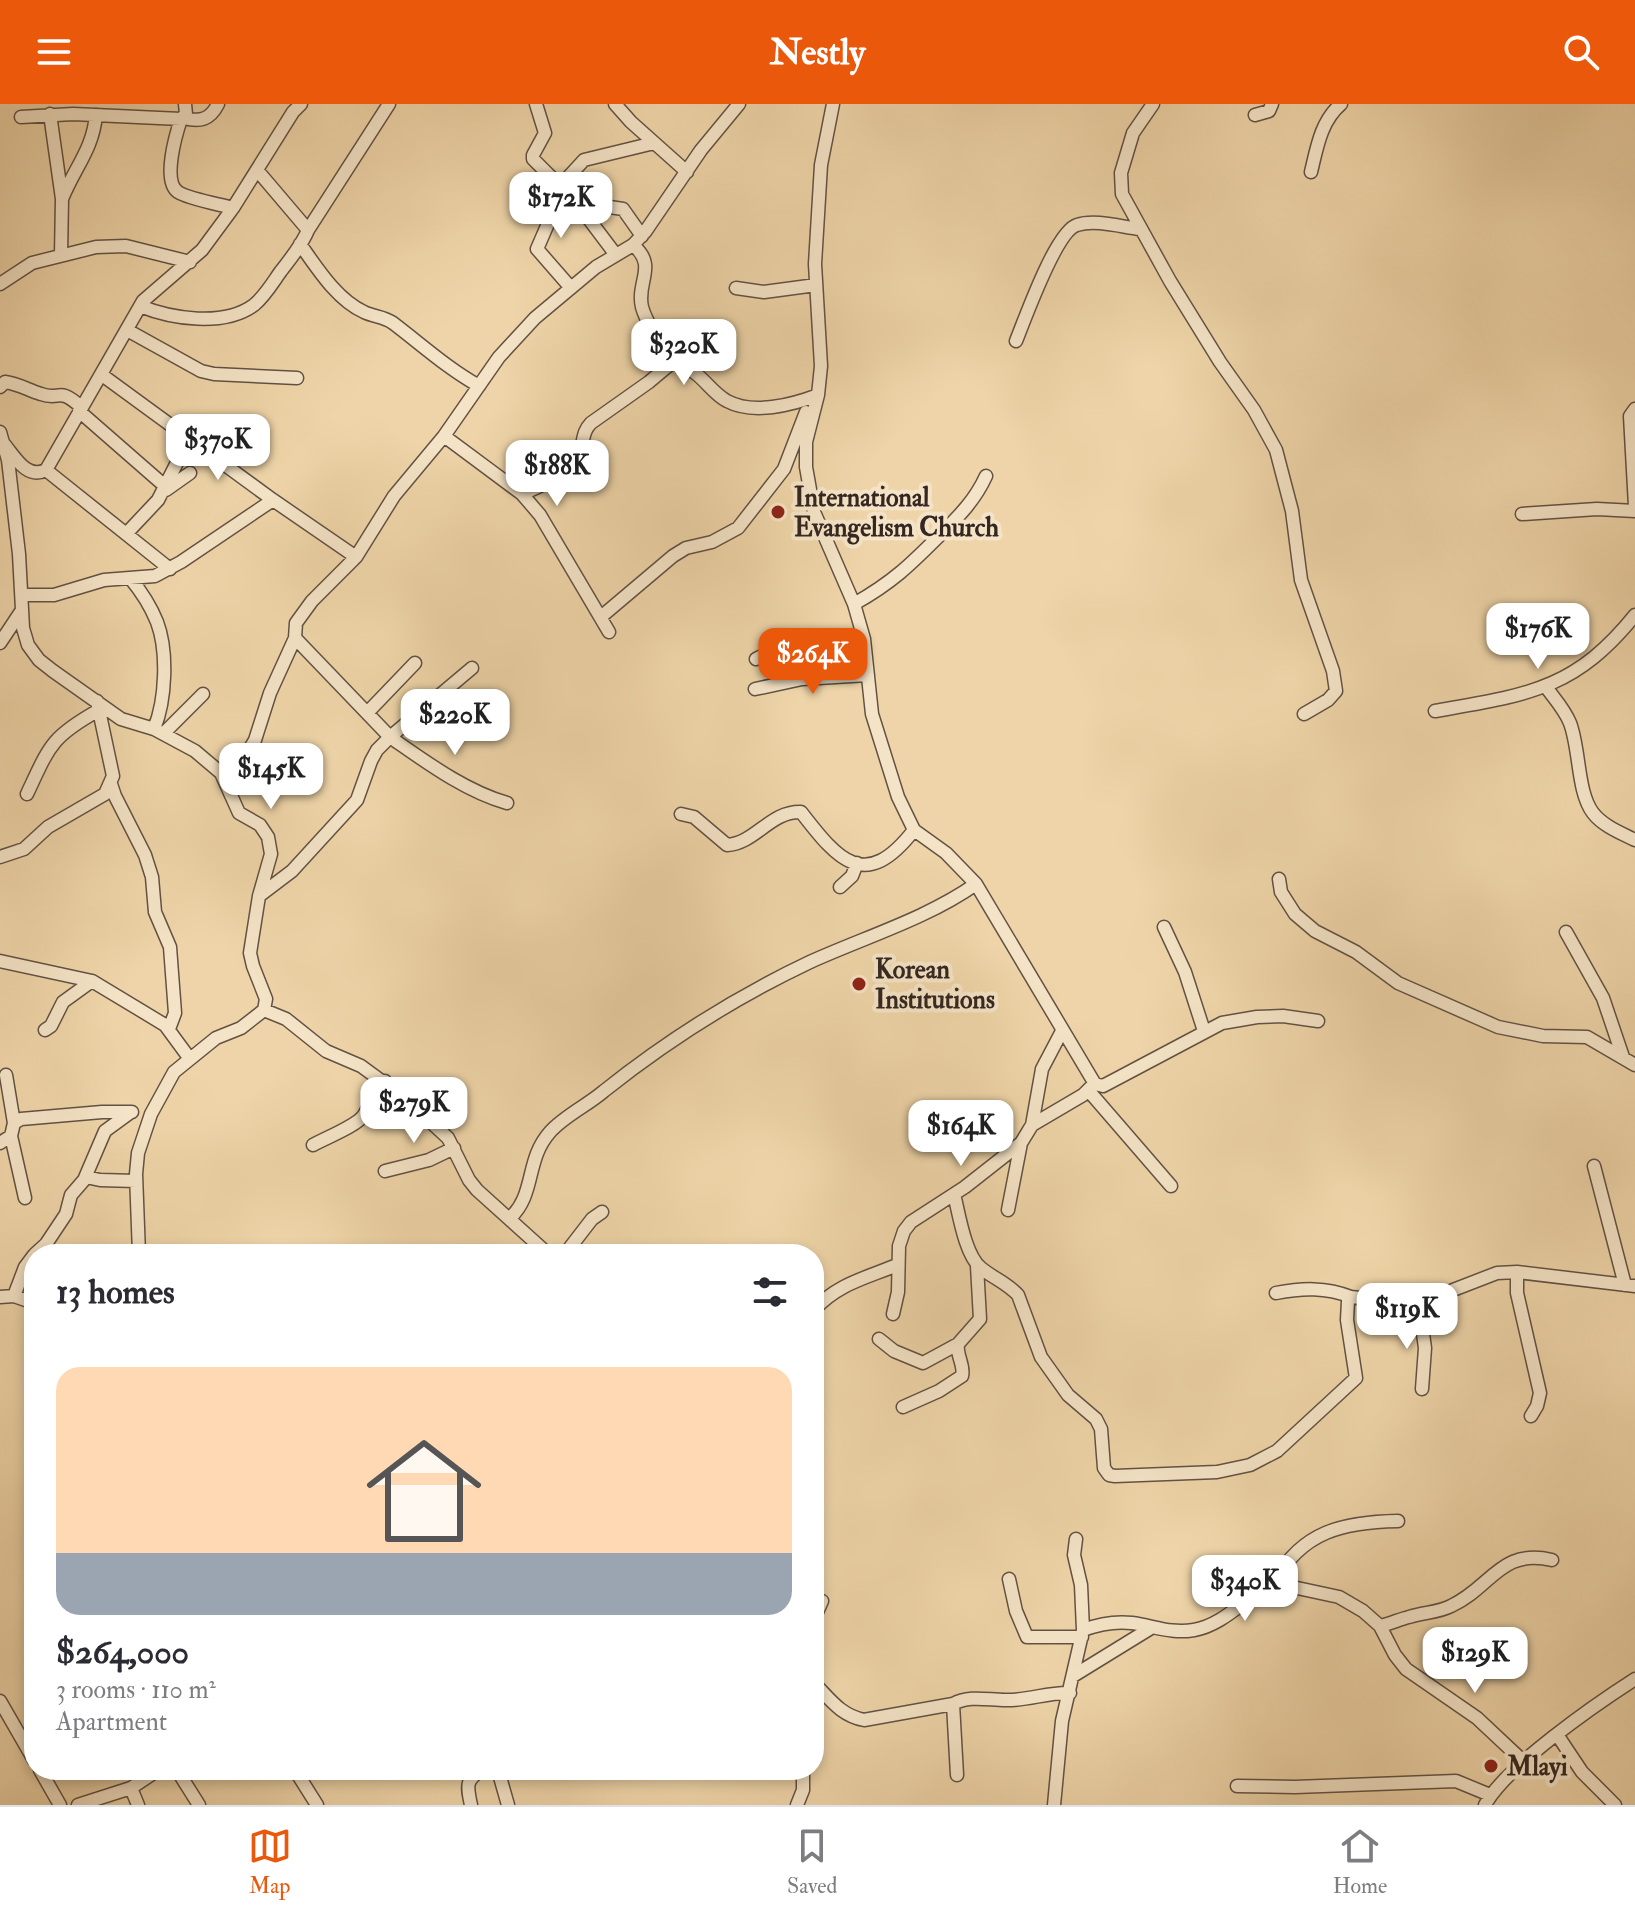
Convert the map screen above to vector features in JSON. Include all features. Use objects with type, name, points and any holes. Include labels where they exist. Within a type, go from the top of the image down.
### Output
[{"type":"street","points":[[21,117],[54,111],[96,115],[183,113],[205,120],[218,104]]},
{"type":"street","points":[[2,438],[31,473],[46,470],[140,306],[154,289],[190,262],[233,208],[301,104]]},
{"type":"street","points":[[140,306],[158,313],[213,318],[244,311],[256,303],[300,244],[389,104]]},
{"type":"street","points":[[536,104],[545,133],[533,159],[561,184],[616,255]]},
{"type":"street","points":[[615,104],[687,172]]},
{"type":"street","points":[[221,773],[246,755],[255,740],[270,693],[295,638],[296,623],[356,557],[394,496],[444,436],[479,386],[524,328],[571,288],[637,240],[701,150],[739,104]]},
{"type":"street","points":[[833,104],[821,165],[815,264],[821,343],[806,442],[809,490],[818,524],[854,604],[864,639],[869,698],[879,737],[898,797],[914,830],[946,853],[976,884],[1039,987],[1092,1087],[1171,1186]]},
{"type":"street","points":[[1153,104],[1133,133],[1121,173],[1122,194],[1207,341],[1254,410],[1276,450],[1292,511],[1301,580],[1333,671],[1336,691],[1328,700],[1304,714]]},
{"type":"street","points":[[1255,115],[1269,111],[1272,104]]},
{"type":"street","points":[[1311,172],[1322,130],[1330,114],[1341,104]]},
{"type":"street","points":[[54,111],[62,199],[61,255]]},
{"type":"street","points":[[183,113],[175,135],[170,171],[172,184],[178,192],[233,208]]},
{"type":"street","points":[[62,199],[70,178],[93,139],[96,115]]},
{"type":"street","points":[[571,288],[537,249],[550,219],[550,197],[584,160],[654,143]]},
{"type":"street","points":[[257,170],[308,230]]},
{"type":"street","points":[[576,202],[623,209],[645,261],[641,299],[643,311],[674,361],[693,371],[727,401],[737,404],[765,407],[815,396]]},
{"type":"street","points":[[1016,341],[1039,283],[1070,228],[1080,223],[1140,229]]},
{"type":"street","points":[[300,244],[318,271],[349,301],[365,312],[384,316],[431,355],[479,386]]},
{"type":"street","points":[[0,284],[22,267],[112,245],[148,250],[190,262]]},
{"type":"street","points":[[736,288],[764,292],[816,285]]},
{"type":"street","points":[[127,330],[201,371],[297,378]]},
{"type":"street","points":[[522,494],[568,469],[579,456],[584,430],[674,361]]},
{"type":"street","points":[[102,375],[356,557]]},
{"type":"street","points":[[0,387],[5,382],[45,395],[66,395],[164,489]]},
{"type":"street","points":[[602,616],[673,556],[686,548],[712,542],[738,528],[749,517],[784,469],[815,396]]},
{"type":"street","points":[[1522,514],[1635,509],[1630,416],[1635,409]]},
{"type":"street","points":[[444,436],[522,494],[540,515],[609,632]]},
{"type":"street","points":[[2,438],[19,554],[23,628],[28,645],[39,660],[98,705],[121,719],[159,731],[195,751],[221,773],[239,813],[260,825],[268,837],[271,854],[259,896],[250,953],[266,999],[264,1010],[241,1028],[216,1038],[174,1072],[151,1114],[138,1153],[139,1244]]},
{"type":"street","points":[[126,534],[164,489],[189,439]]},
{"type":"street","points":[[46,470],[170,569]]},
{"type":"street","points":[[164,489],[190,473]]},
{"type":"street","points":[[854,604],[898,577],[915,561],[966,510],[978,495],[986,476]]},
{"type":"street","points":[[22,595],[54,595],[104,580],[148,578],[170,569],[273,500]]},
{"type":"street","points":[[130,578],[152,612],[160,634],[159,731]]},
{"type":"street","points":[[0,643],[22,610]]},
{"type":"street","points":[[1435,711],[1522,695],[1546,687],[1600,654],[1635,615]]},
{"type":"street","points":[[756,659],[791,644],[847,637],[864,639]]},
{"type":"street","points":[[295,638],[390,737],[461,782],[490,798],[507,803]]},
{"type":"street","points":[[367,713],[415,663]]},
{"type":"street","points":[[259,896],[292,871],[357,800],[377,750],[472,668]]},
{"type":"street","points":[[755,689],[802,679],[868,675]]},
{"type":"street","points":[[1546,687],[1569,720],[1586,800],[1592,812],[1635,840]]},
{"type":"street","points":[[159,731],[203,694]]},
{"type":"street","points":[[98,705],[112,768],[111,784],[149,864],[155,912],[170,947],[175,1013],[169,1029]]},
{"type":"street","points":[[27,794],[54,741],[98,705]]},
{"type":"street","points":[[0,857],[24,849],[48,827],[77,813],[105,794],[111,784]]},
{"type":"street","points":[[681,814],[694,817],[727,845],[740,844],[781,814],[801,812],[829,849],[857,863],[876,863],[887,857],[900,848],[914,830]]},
{"type":"street","points":[[840,887],[852,876],[857,863]]},
{"type":"street","points":[[1279,879],[1281,892],[1295,914],[1315,931],[1356,952],[1398,983],[1498,1027],[1543,1036],[1587,1037],[1635,1065]]},
{"type":"street","points":[[510,1218],[526,1197],[531,1165],[550,1131],[685,1031],[750,992],[814,960],[936,907],[976,884]]},
{"type":"street","points":[[1164,927],[1185,972],[1204,1031]]},
{"type":"street","points":[[1566,932],[1603,998],[1623,1057]]},
{"type":"street","points":[[0,961],[92,981],[169,1029],[190,1059]]},
{"type":"street","points":[[45,1030],[51,1026],[63,1002],[92,981]]},
{"type":"street","points":[[264,1010],[286,1019],[326,1051],[350,1060],[385,1081],[440,1130],[454,1148],[469,1180],[492,1205],[537,1244]]},
{"type":"street","points":[[1032,1125],[1092,1087],[1124,1077],[1222,1023],[1257,1017],[1318,1021]]},
{"type":"street","points":[[1008,1210],[1021,1143],[1032,1125],[1042,1069],[1062,1031]]},
{"type":"street","points":[[6,1075],[14,1123],[6,1140],[25,1198]]},
{"type":"street","points":[[313,1145],[363,1116],[370,1099],[385,1081]]},
{"type":"street","points":[[14,1123],[28,1118],[131,1112],[151,1114]]},
{"type":"street","points":[[44,1244],[61,1222],[71,1195],[86,1177],[105,1131],[131,1112]]},
{"type":"street","points":[[893,1314],[898,1292],[899,1246],[904,1231],[911,1222],[1021,1143]]},
{"type":"street","points":[[385,1171],[429,1160],[454,1148]]},
{"type":"street","points":[[1276,1293],[1307,1289],[1341,1293],[1379,1300],[1407,1312],[1420,1312],[1471,1281],[1497,1273],[1517,1272],[1630,1286],[1594,1166]]},
{"type":"street","points":[[86,1177],[136,1181]]},
{"type":"street","points":[[879,1339],[894,1351],[923,1363],[958,1344],[980,1319],[977,1266],[965,1239],[954,1194]]},
{"type":"street","points":[[573,1244],[592,1219],[602,1212]]},
{"type":"street","points":[[824,1300],[848,1283],[897,1265]]},
{"type":"street","points":[[977,1266],[1011,1287],[1018,1295],[1041,1357],[1068,1395],[1096,1419],[1101,1429],[1106,1472],[1123,1477],[1237,1469],[1262,1461],[1277,1451],[1356,1378],[1347,1320],[1351,1297]]},
{"type":"street","points":[[14,1296],[24,1270]]},
{"type":"street","points":[[1517,1272],[1520,1305],[1540,1393],[1531,1416]]},
{"type":"street","points":[[0,1297],[14,1296],[24,1300]]},
{"type":"street","points":[[1420,1312],[1425,1348],[1422,1389]]},
{"type":"street","points":[[903,1407],[939,1391],[962,1376],[958,1344]]},
{"type":"street","points":[[1009,1579],[1016,1611],[1027,1637],[1082,1633],[1110,1623],[1131,1623],[1170,1632],[1198,1630],[1218,1621],[1252,1595],[1274,1583],[1293,1553],[1327,1531],[1362,1523],[1398,1521]]},
{"type":"street","points":[[1054,1805],[1059,1742],[1082,1633],[1081,1585],[1074,1555],[1076,1539]]},
{"type":"street","points":[[1380,1626],[1407,1617],[1434,1614],[1454,1605],[1510,1561],[1531,1556],[1552,1560]]},
{"type":"street","points":[[1274,1583],[1339,1597],[1363,1611],[1380,1626],[1406,1669],[1477,1718],[1524,1762]]},
{"type":"street","points":[[1073,1676],[1151,1628]]},
{"type":"street","points":[[1237,1786],[1456,1781],[1487,1800],[1524,1762],[1635,1679]]},
{"type":"street","points":[[824,1693],[850,1717],[864,1720],[903,1715],[967,1699],[1007,1701],[1056,1692],[1070,1693]]},
{"type":"street","points":[[0,1701],[24,1743]]},
{"type":"street","points":[[953,1704],[957,1775]]},
{"type":"street","points":[[1558,1736],[1582,1772],[1615,1805]]},
{"type":"street","points":[[46,1780],[60,1805]]},
{"type":"street","points":[[78,1805],[131,1788],[143,1780]]},
{"type":"street","points":[[183,1780],[199,1805]]},
{"type":"street","points":[[301,1780],[317,1805]]},
{"type":"street","points":[[468,1780],[471,1805]]},
{"type":"street","points":[[501,1780],[508,1805]]},
{"type":"street","points":[[797,1805],[803,1780]]},
{"type":"street","points":[[131,1788],[138,1805]]},
{"type":"place","name":"International Evangelism Church","points":[[778,512]]},
{"type":"place","name":"Korean Institutions","points":[[859,984]]},
{"type":"place","name":"Mlayi","points":[[1491,1766]]}]
